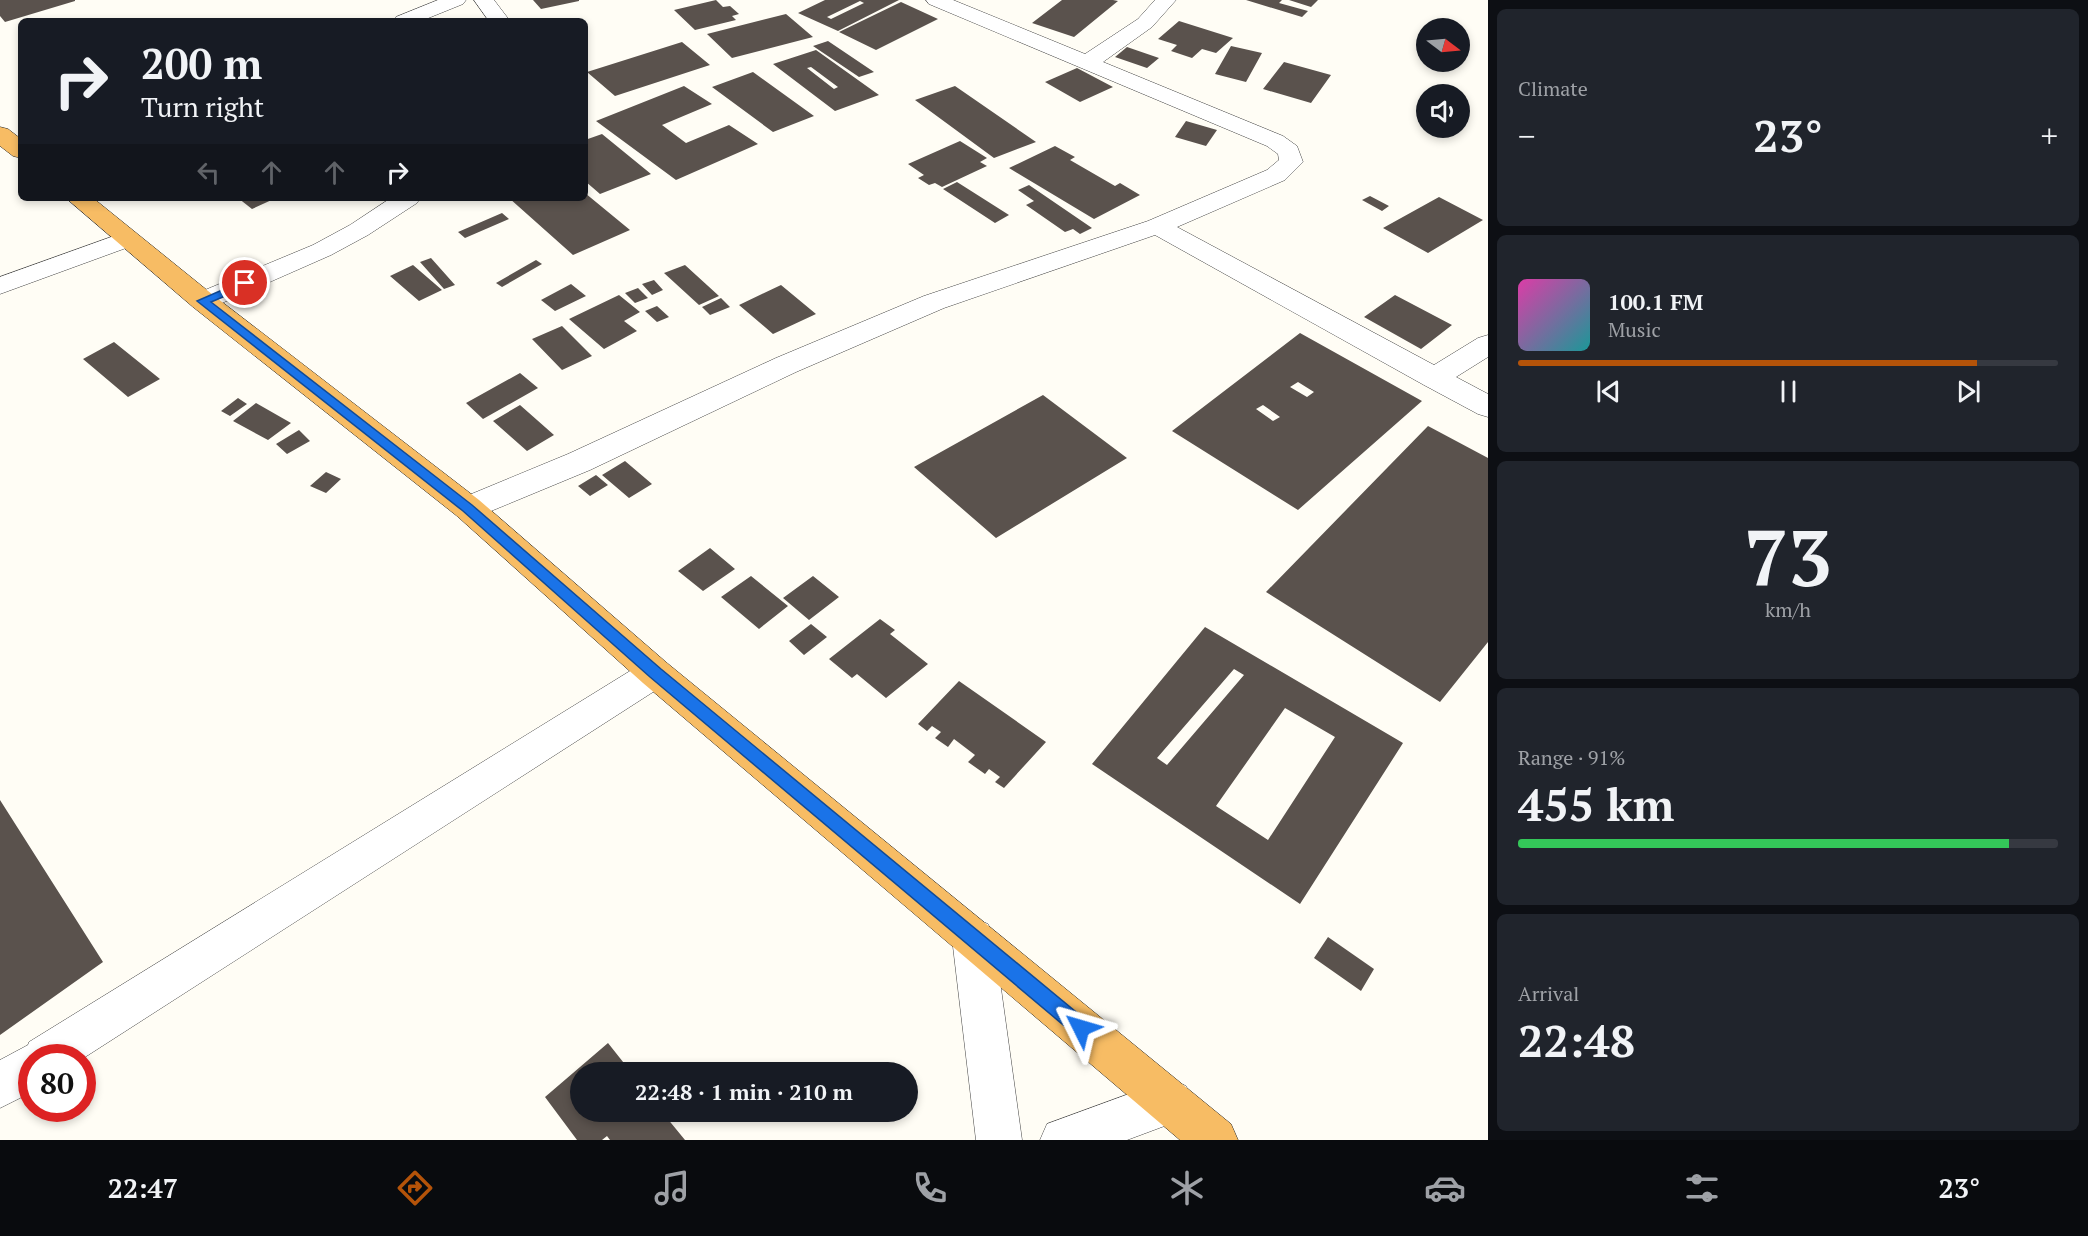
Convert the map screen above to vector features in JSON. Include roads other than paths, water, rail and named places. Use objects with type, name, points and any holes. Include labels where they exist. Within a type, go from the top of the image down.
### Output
[{"type":"highway","points":[[0,134],[18,149]]},
{"type":"highway","points":[[82,201],[203,301],[468,508],[655,673],[1215,1140]]},
{"type":"street","points":[[411,18],[456,0]]},
{"type":"street","points":[[484,0],[498,18]]},
{"type":"street","points":[[468,508],[579,462],[786,365],[934,302],[1157,226],[1276,175],[1292,162],[1289,151],[1266,137],[936,0]]},
{"type":"street","points":[[1087,63],[1145,23],[1166,0]]},
{"type":"street","points":[[203,301],[322,250],[359,230],[403,201]]},
{"type":"street","points":[[1157,226],[1488,407]]},
{"type":"street","points":[[0,286],[128,239]]},
{"type":"street","points":[[1434,378],[1488,344]]},
{"type":"street","points":[[67,1044],[655,673]]},
{"type":"street","points":[[973,938],[999,1140]]},
{"type":"street","points":[[0,1086],[18,1075]]},
{"type":"street","points":[[1064,1140],[1170,1102]]}]
